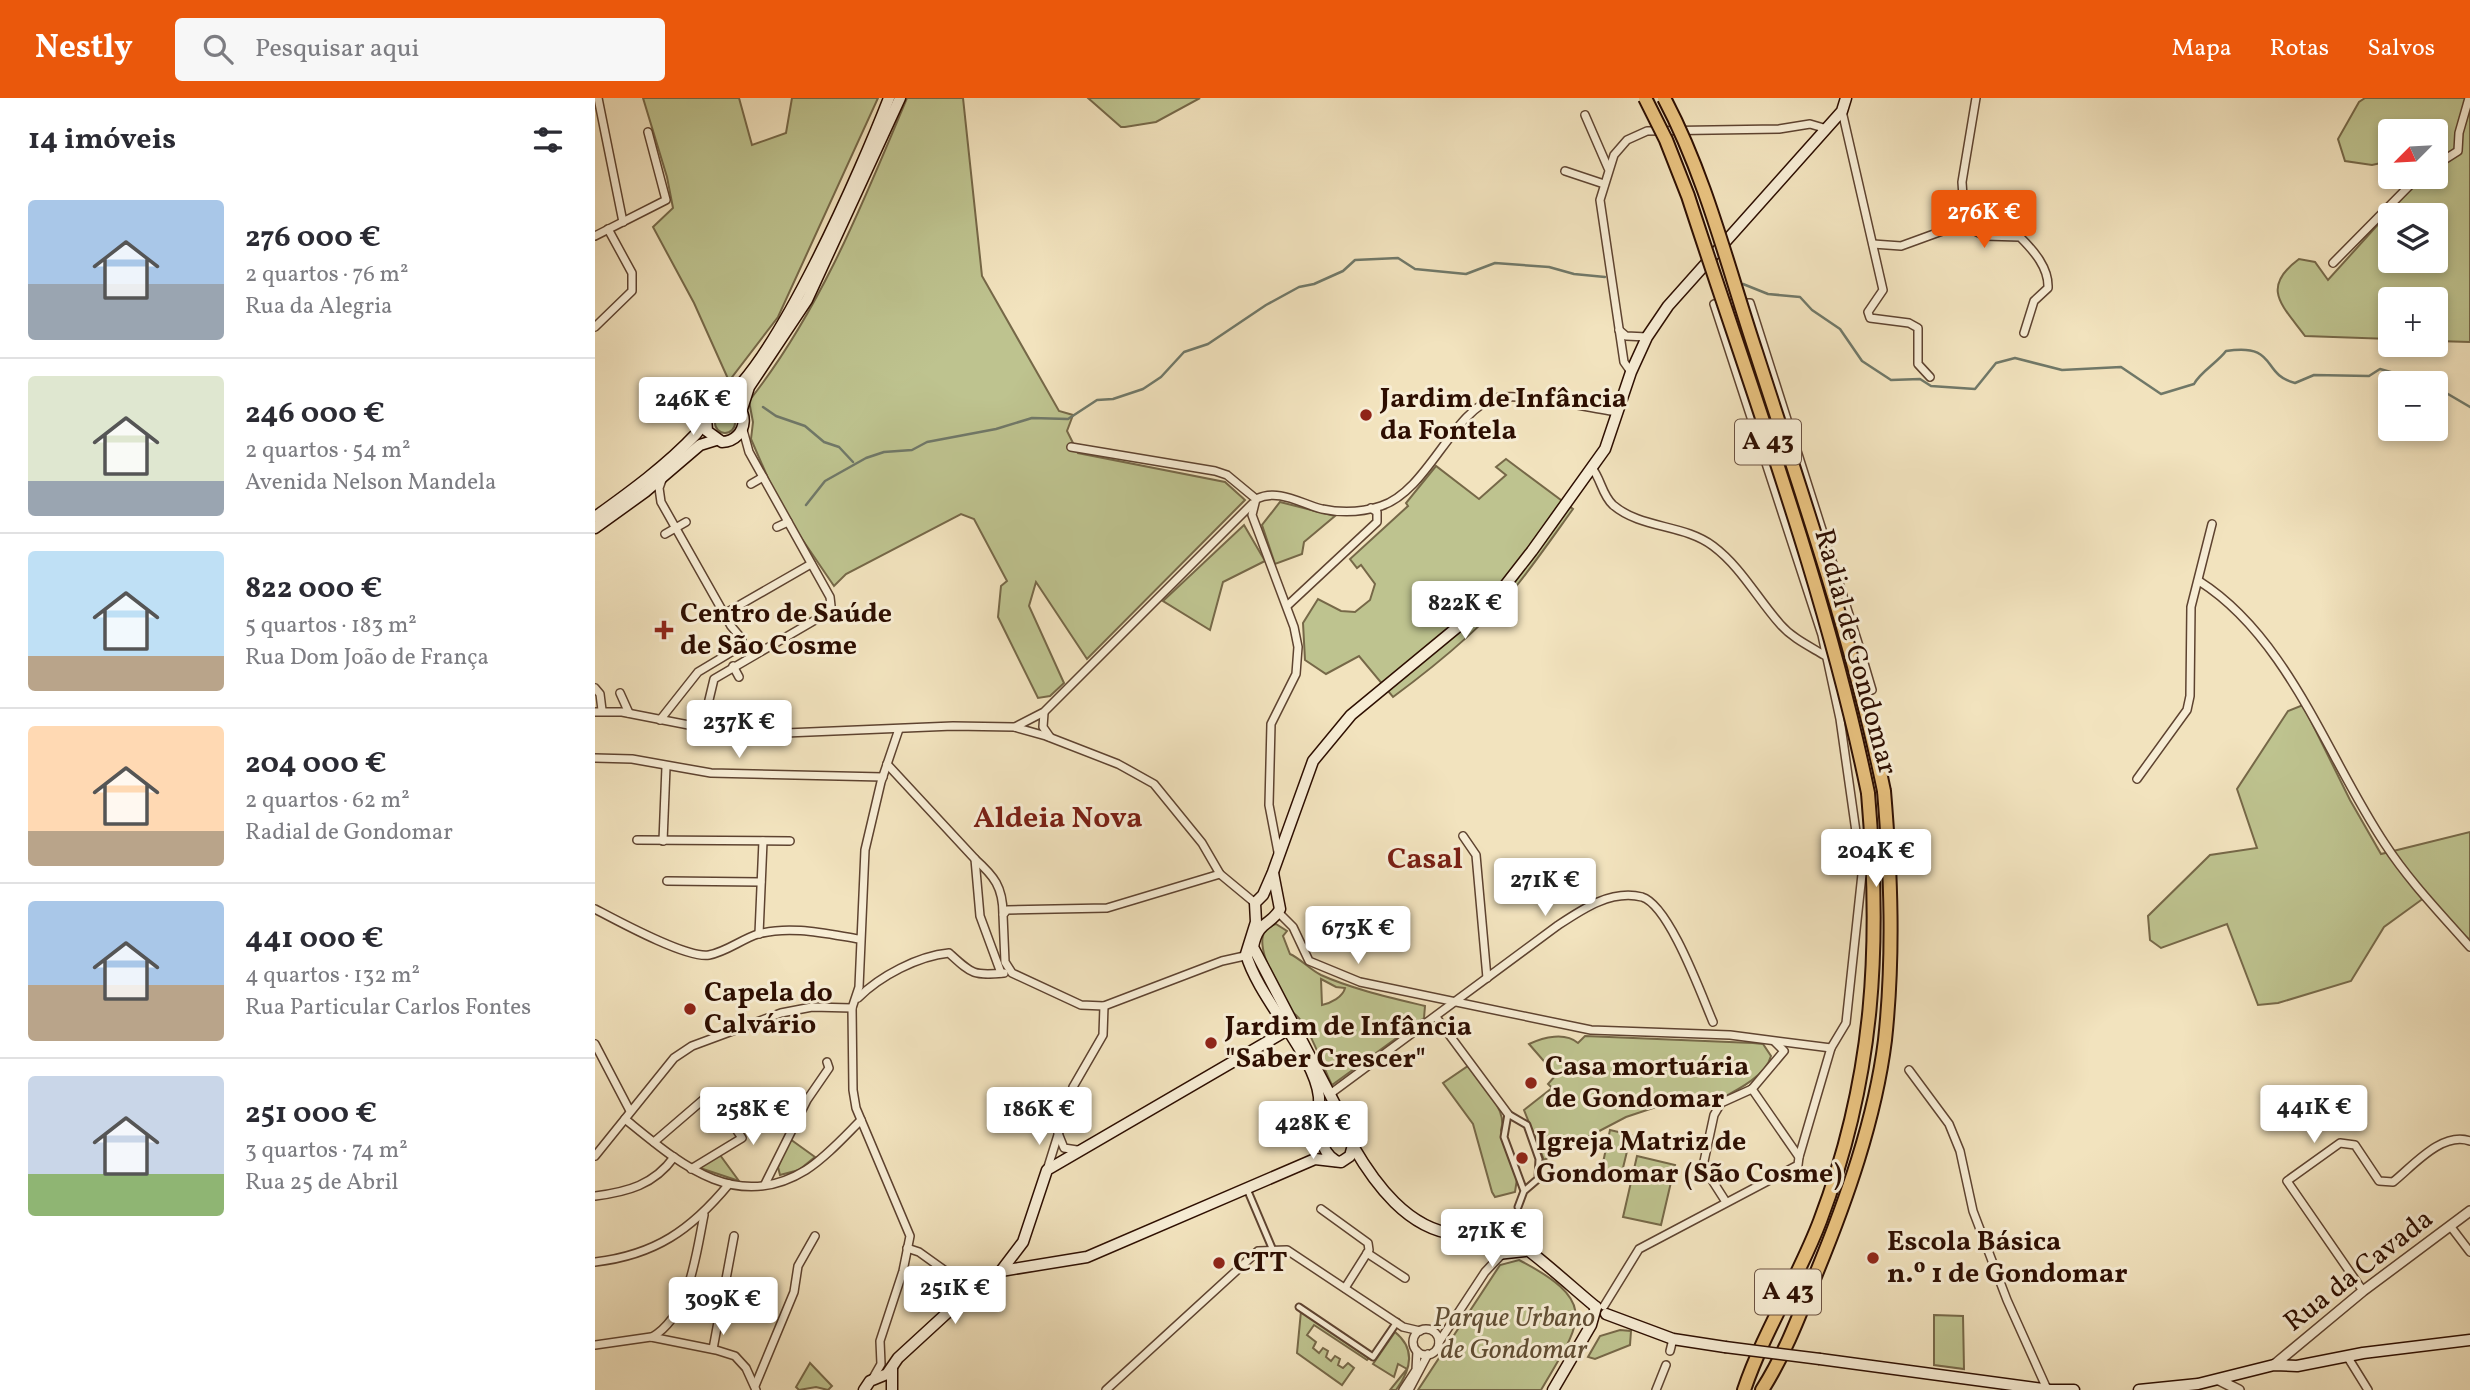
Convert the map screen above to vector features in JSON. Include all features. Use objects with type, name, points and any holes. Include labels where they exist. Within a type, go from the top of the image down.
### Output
[{"type":"highway","name":"Radial de Gondomar","points":[[1645,98],[1666,140],[1688,196],[1827,621],[1849,699],[1868,793],[1875,876],[1875,957],[1868,1040],[1853,1118],[1820,1221],[1753,1362],[1744,1390]]},
{"type":"highway","name":"Radial de Gondomar","points":[[1664,98],[1702,189],[1842,616],[1864,695],[1884,790],[1892,875],[1892,958],[1884,1043],[1868,1122],[1835,1227],[1779,1363],[1762,1390]]},
{"type":"highway","points":[[1734,1390],[1753,1362]]},
{"type":"highway","points":[[1771,1390],[1779,1363]]},
{"type":"main road","points":[[595,517],[670,458],[697,433],[718,404],[729,397],[754,367],[799,295],[889,98]]},
{"type":"main road","points":[[595,528],[637,498],[700,445],[716,440],[729,442],[743,430],[741,412],[749,387],[807,300],[900,98]]},
{"type":"main road","points":[[1846,98],[1842,111],[1668,306],[1647,337],[1631,372],[1605,449],[1500,592],[1351,715],[1313,761],[1273,872],[1256,908],[1251,956],[1330,1094],[1353,1145],[1372,1176],[1423,1225],[1439,1231],[1469,1236],[1494,1234],[1507,1237],[1599,1314],[1674,1339],[2048,1390],[2070,1389]]},
{"type":"main road","points":[[718,404],[731,404],[741,412]]},
{"type":"main road","points":[[706,418],[707,431],[716,440]]},
{"type":"main road","points":[[1251,956],[1261,925],[1275,915],[1280,904],[1276,897],[1273,872]]},
{"type":"main road","points":[[1263,895],[1276,897]]},
{"type":"main road","points":[[1256,908],[1263,918],[1275,915]]},
{"type":"main road","points":[[868,1386],[892,1367],[972,1290],[1001,1271],[1021,1244],[1047,1170],[1291,1028]]},
{"type":"main road","points":[[1291,1028],[1316,1082],[1321,1137],[1327,1155],[1372,1176]]},
{"type":"main road","points":[[1001,1271],[1087,1257],[1315,1159],[1338,1161],[1350,1156],[1353,1145]]},
{"type":"main road","points":[[1491,1249],[1489,1242],[1494,1234]]},
{"type":"main road","points":[[1469,1236],[1504,1253],[1525,1251]]},
{"type":"main road","points":[[1504,1253],[1510,1243],[1507,1237]]},
{"type":"main road","points":[[1021,1244],[1033,1266]]},
{"type":"main road","points":[[1557,1389],[1599,1314]]},
{"type":"main road","points":[[2139,1390],[2219,1380],[2274,1365],[2297,1366],[2347,1356],[2470,1340]]},
{"type":"main road","points":[[868,1386],[892,1389],[892,1367]]},
{"type":"street","points":[[598,98],[623,222]]},
{"type":"street","points":[[1965,226],[1962,182],[1976,98]]},
{"type":"street","points":[[2448,157],[2458,150],[2459,133],[2469,98]]},
{"type":"street","points":[[1842,111],[1883,290],[1868,312],[1870,318],[1909,323],[1918,328],[1918,364],[1930,377]]},
{"type":"street","points":[[1585,115],[1608,168]]},
{"type":"street","points":[[1631,372],[1624,362],[1600,200],[1614,155],[1627,140],[1647,131],[1767,130],[1810,124],[1826,129]]},
{"type":"street","points":[[595,236],[666,200],[648,132]]},
{"type":"street","points":[[1565,171],[1604,184]]},
{"type":"street","points":[[2333,263],[2406,189]]},
{"type":"street","points":[[1873,244],[1901,246],[1922,241],[1940,230],[1965,226],[1985,236],[2020,237],[2039,259],[2048,279],[2048,288],[2034,301],[2024,333]]},
{"type":"street","points":[[595,327],[632,291],[632,273],[608,229]]},
{"type":"street","points":[[1599,1314],[1639,1249],[1798,1165],[1831,1048],[1846,1023],[1862,874],[1837,702],[1824,655],[1822,635],[1714,304],[1750,303],[1859,646],[1872,690],[1837,702]]},
{"type":"street","points":[[1619,330],[1626,336],[1647,337]]},
{"type":"street","points":[[1070,447],[1215,471],[1227,475],[1256,499],[1292,497],[1307,505],[1342,512],[1395,501],[1475,410],[1494,399],[1527,399],[1618,412]]},
{"type":"street","points":[[702,729],[710,686],[714,679],[828,611],[830,597],[749,452],[743,430]]},
{"type":"street","points":[[729,442],[740,444],[749,452]]},
{"type":"street","points":[[1592,468],[1607,498],[1615,507],[1636,518],[1692,535],[1712,545],[1745,578],[1782,626],[1824,655],[1859,646]]},
{"type":"street","points":[[660,720],[698,672],[741,645],[739,633],[731,626],[661,502],[659,488],[663,477]]},
{"type":"street","points":[[751,484],[763,477]]},
{"type":"street","points":[[637,498],[648,495],[661,502]]},
{"type":"street","points":[[1014,727],[1044,712],[1256,499]]},
{"type":"street","points":[[1256,499],[1252,508],[1256,525],[1294,627],[1299,661],[1271,724],[1269,805],[1278,852]]},
{"type":"street","points":[[1287,606],[1377,522],[1377,512],[1371,508]]},
{"type":"street","points":[[1237,519],[1248,518],[1256,525]]},
{"type":"street","points":[[665,534],[686,522]]},
{"type":"street","points":[[777,527],[787,522]]},
{"type":"street","points":[[2137,779],[2187,710],[2190,696],[2191,607],[2213,524]]},
{"type":"street","points":[[724,614],[811,564]]},
{"type":"street","points":[[2199,580],[2217,592],[2266,645],[2313,719],[2385,845],[2470,947]]},
{"type":"street","points":[[733,666],[739,677]]},
{"type":"street","points":[[595,688],[599,711],[629,713],[740,735],[1014,727],[1050,737],[1118,764],[1154,784],[1202,843],[1220,874],[1256,908]]},
{"type":"street","points":[[620,693],[629,713]]},
{"type":"street","points":[[1044,712],[1044,727],[1050,737]]},
{"type":"street","points":[[857,999],[865,850],[883,777],[899,729]]},
{"type":"street","points":[[595,758],[632,759],[711,773],[883,777]]},
{"type":"street","points":[[887,764],[995,877],[1003,894],[1005,962],[1012,974]]},
{"type":"street","points":[[663,841],[666,767]]},
{"type":"street","points":[[1463,836],[1476,855],[1487,978]]},
{"type":"street","points":[[637,840],[790,841]]},
{"type":"street","points":[[759,934],[763,841]]},
{"type":"street","points":[[975,859],[980,916],[1001,973]]},
{"type":"street","points":[[1003,915],[1007,910],[1107,908],[1220,874]]},
{"type":"street","points":[[667,881],[761,882]]},
{"type":"street","points":[[1330,1094],[1588,905],[1607,898],[1640,897],[1649,901],[1669,922],[1713,1022]]},
{"type":"street","points":[[595,909],[693,953],[708,956],[759,934],[811,931],[859,939]]},
{"type":"street","points":[[1275,915],[1293,927],[1309,961],[1360,982],[1591,1030],[1730,1035],[1831,1048]]},
{"type":"street","points":[[868,1386],[881,1364],[880,1342],[910,1236],[861,1120],[853,1090],[852,1008],[857,999],[896,971],[939,954],[949,953],[971,973],[984,977],[1001,973],[1012,974],[1081,1004],[1104,1006],[1251,956]]},
{"type":"street","points":[[1047,1170],[1073,1087],[1103,1035],[1104,1006]]},
{"type":"street","points":[[595,1156],[674,1058],[692,1046],[781,1013],[812,1007],[852,1008]]},
{"type":"street","points":[[1436,1017],[1508,1114],[1527,1125],[1539,1159],[1538,1179],[1524,1191],[1518,1207]]},
{"type":"street","points":[[1726,1202],[1703,1166],[1714,1115],[1721,1104],[1752,1090],[1784,1051],[1774,1042]]},
{"type":"street","points":[[595,1044],[630,1111]]},
{"type":"street","points":[[765,1184],[807,1100],[829,1068],[827,1062]]},
{"type":"street","points":[[1909,1070],[1949,1124],[1961,1151],[1973,1211],[2007,1300],[2048,1390]]},
{"type":"street","points":[[1752,1090],[1799,1157]]},
{"type":"street","points":[[654,1142],[660,1133],[711,1093],[742,1138],[691,1170]]},
{"type":"street","points":[[1508,1114],[1504,1137],[1524,1191]]},
{"type":"street","points":[[625,1119],[691,1170],[729,1184],[748,1187],[805,1170],[861,1120]]},
{"type":"street","points":[[1058,1132],[1064,1148],[1070,1151],[1082,1148]]},
{"type":"street","points":[[2363,1291],[2287,1181],[2340,1143],[2355,1145],[2379,1181],[2393,1182],[2443,1142],[2462,1138],[2470,1141]]},
{"type":"street","points":[[595,1196],[643,1186],[674,1157]]},
{"type":"street","points":[[595,1262],[645,1251],[704,1216],[729,1184]]},
{"type":"street","points":[[1247,1189],[1272,1248]]},
{"type":"street","points":[[1321,1209],[1368,1243],[1367,1253],[1345,1288]]},
{"type":"street","name":"Rua da Cavada","points":[[2274,1365],[2363,1291],[2470,1211]]},
{"type":"street","points":[[595,1345],[651,1337],[659,1333],[684,1297],[704,1216]]},
{"type":"street","points":[[2451,1227],[2470,1252]]},
{"type":"street","points":[[713,1349],[734,1236]]},
{"type":"street","points":[[756,1388],[794,1293],[798,1266],[815,1236]]},
{"type":"street","points":[[908,1248],[919,1252],[972,1290]]},
{"type":"street","points":[[1106,1390],[1232,1272],[1258,1251],[1272,1248],[1287,1250],[1400,1324],[1420,1331],[1452,1321]]},
{"type":"street","points":[[1485,1272],[1491,1249]]},
{"type":"street","points":[[1367,1253],[1405,1278]]},
{"type":"street","points":[[1409,1390],[1428,1354],[1437,1349],[1485,1272],[1504,1253]]},
{"type":"street","points":[[1299,1307],[1373,1357],[1400,1324]]},
{"type":"street","points":[[1400,1324],[1417,1351],[1416,1370],[1403,1390]]},
{"type":"street","points":[[1429,1329],[1436,1334],[1439,1342]]},
{"type":"street","points":[[1413,1341],[1420,1331]]},
{"type":"street","points":[[651,1337],[735,1356],[756,1388]]},
{"type":"street","points":[[1670,1351],[1674,1339]]},
{"type":"street","points":[[1417,1351],[1428,1354]]},
{"type":"street","points":[[2347,1356],[2368,1390]]},
{"type":"street","points":[[1656,1390],[1666,1365]]},
{"type":"street","points":[[2219,1380],[2239,1390]]},
{"type":"green space","points":[[643,98],[739,98],[752,145],[786,133],[792,98],[878,98],[778,317],[729,381],[694,303],[653,227],[673,208],[667,177]]},
{"type":"green space","points":[[907,98],[963,98],[982,276],[1059,411],[1073,415],[1067,431],[1078,453],[1225,482],[1245,500],[1087,659],[1036,582],[1029,606],[1064,683],[1050,696],[1038,698],[998,617],[1001,586],[1007,581],[974,519],[961,514],[846,574],[834,586],[787,517],[751,439],[753,422],[749,401],[819,293]]},
{"type":"green space","points":[[1088,98],[1200,98],[1156,122],[1121,127]]},
{"type":"green space","points":[[2365,98],[2465,98],[2470,106],[2470,342],[2448,341],[2448,287],[2378,287],[2378,339],[2305,336],[2283,306],[2278,288],[2287,269],[2299,259],[2315,262],[2328,280],[2378,225],[2378,273],[2448,273],[2448,203],[2397,203],[2404,189],[2448,189],[2448,119],[2378,119],[2378,164],[2372,165],[2345,161],[2338,139],[2359,102]]},
{"type":"green space","points":[[721,413],[729,413],[735,423],[729,433],[721,433],[715,427],[715,419]]},
{"type":"green space","points":[[1506,459],[1573,509],[1518,584],[1491,614],[1443,658],[1393,697],[1359,656],[1326,674],[1305,660],[1303,623],[1318,599],[1341,611],[1355,612],[1370,600],[1375,584],[1361,565],[1357,568],[1350,559],[1408,506],[1406,503],[1436,466],[1479,499],[1506,475],[1496,467]]},
{"type":"green space","points":[[1280,502],[1335,516],[1304,542],[1302,554],[1275,564],[1262,525]]},
{"type":"green space","points":[[1244,525],[1265,561],[1223,582],[1210,630],[1163,601]]},
{"type":"green space","points":[[2303,705],[2350,800],[2381,854],[2470,832],[2470,940],[2451,924],[2428,895],[2384,927],[2351,981],[2278,1003],[2258,1005],[2227,924],[2161,948],[2150,940],[2148,916],[2210,855],[2257,848],[2237,789],[2288,711]]},
{"type":"green space","points":[[1276,924],[1287,931],[1283,936],[1290,954],[1317,973],[1359,989],[1425,1006],[1424,1018],[1332,1085],[1309,1034],[1292,1012],[1274,979],[1263,950],[1262,938],[1266,929]],"holes":[[[1321,979],[1336,987],[1345,988],[1336,999],[1322,1005]]]},
{"type":"green space","points":[[1585,1036],[1763,1044],[1771,1056],[1761,1073],[1752,1080],[1704,1108],[1683,1098],[1626,1117],[1544,1160],[1524,1110],[1552,1088],[1548,1084],[1556,1075],[1529,1044],[1554,1037],[1567,1038],[1578,1043]]},
{"type":"green space","points":[[1468,1066],[1492,1096],[1501,1114],[1501,1130],[1517,1179],[1515,1192],[1495,1197],[1473,1124],[1443,1083]]},
{"type":"green space","points":[[1610,1130],[1631,1135],[1621,1176],[1601,1172]]},
{"type":"green space","points":[[790,1139],[815,1157],[799,1170],[780,1175],[778,1167]]},
{"type":"green space","points":[[720,1155],[739,1181],[697,1167]]},
{"type":"green space","points":[[1637,1156],[1675,1165],[1661,1225],[1623,1217]]},
{"type":"green space","name":"Parque Urbano de Gondomar","points":[[1519,1260],[1563,1289],[1573,1302],[1576,1316],[1566,1347],[1541,1390],[1418,1390],[1500,1265]]},
{"type":"green space","points":[[1301,1311],[1370,1357],[1367,1360],[1314,1325],[1307,1335],[1316,1342],[1313,1348],[1319,1353],[1323,1348],[1328,1351],[1326,1357],[1331,1361],[1335,1356],[1340,1359],[1338,1365],[1343,1368],[1348,1363],[1354,1368],[1342,1385],[1297,1353]]},
{"type":"green space","points":[[1934,1315],[1963,1316],[1964,1369],[1934,1365]]},
{"type":"green space","points":[[1620,1330],[1631,1331],[1630,1345],[1595,1359],[1588,1357],[1600,1336]]},
{"type":"green space","points":[[1395,1332],[1406,1345],[1409,1360],[1408,1367],[1405,1375],[1396,1390],[1390,1390],[1407,1369],[1398,1364],[1394,1377],[1373,1364]]},
{"type":"green space","points":[[810,1363],[832,1386],[828,1390],[816,1387],[799,1390],[796,1387]]},
{"type":"waterway","points":[[806,505],[825,481],[866,458],[884,452],[912,450],[927,442],[996,429],[1032,418],[1068,419],[1097,400],[1113,399],[1143,389],[1161,377],[1184,352],[1208,344],[1266,305],[1299,287],[1314,284],[1343,271],[1355,260],[1398,258],[1415,269],[1466,274],[1495,263],[1549,267],[1574,274],[1605,277]]},
{"type":"waterway","points":[[1743,284],[1768,294],[1800,297],[1812,310],[1840,329],[1862,361],[1891,380],[1920,379],[1931,386],[1975,389],[1996,363],[2015,358],[2062,370],[2121,367],[2161,394],[2194,384],[2226,351],[2243,350],[2262,355],[2284,379],[2295,383],[2314,375],[2369,376],[2380,369],[2387,371]]},
{"type":"waterway","points":[[2448,394],[2470,407]]},
{"type":"waterway","points":[[763,407],[776,416],[805,426],[824,442],[839,447],[853,462]]},
{"type":"place","name":"Jardim de Infância da Fontela","points":[[1366,415]]},
{"type":"place","name":"Centro de Saúde de São Cosme","points":[[664,630]]},
{"type":"place","name":"Capela do Calvário","points":[[690,1009]]},
{"type":"place","name":"Jardim de Infância \"Saber Crescer\"","points":[[1211,1043]]},
{"type":"place","name":"Casa mortuária de Gondomar","points":[[1531,1083]]},
{"type":"place","name":"Igreja Matriz de Gondomar (São Cosme)","points":[[1522,1158]]},
{"type":"place","name":"Escola Básica n.º 1 de Gondomar","points":[[1873,1258]]},
{"type":"place","name":"CTT","points":[[1219,1263]]},
{"type":"district","name":"Aldeia Nova","points":[[1058,819]]},
{"type":"district","name":"Casal","points":[[1425,860]]}]
